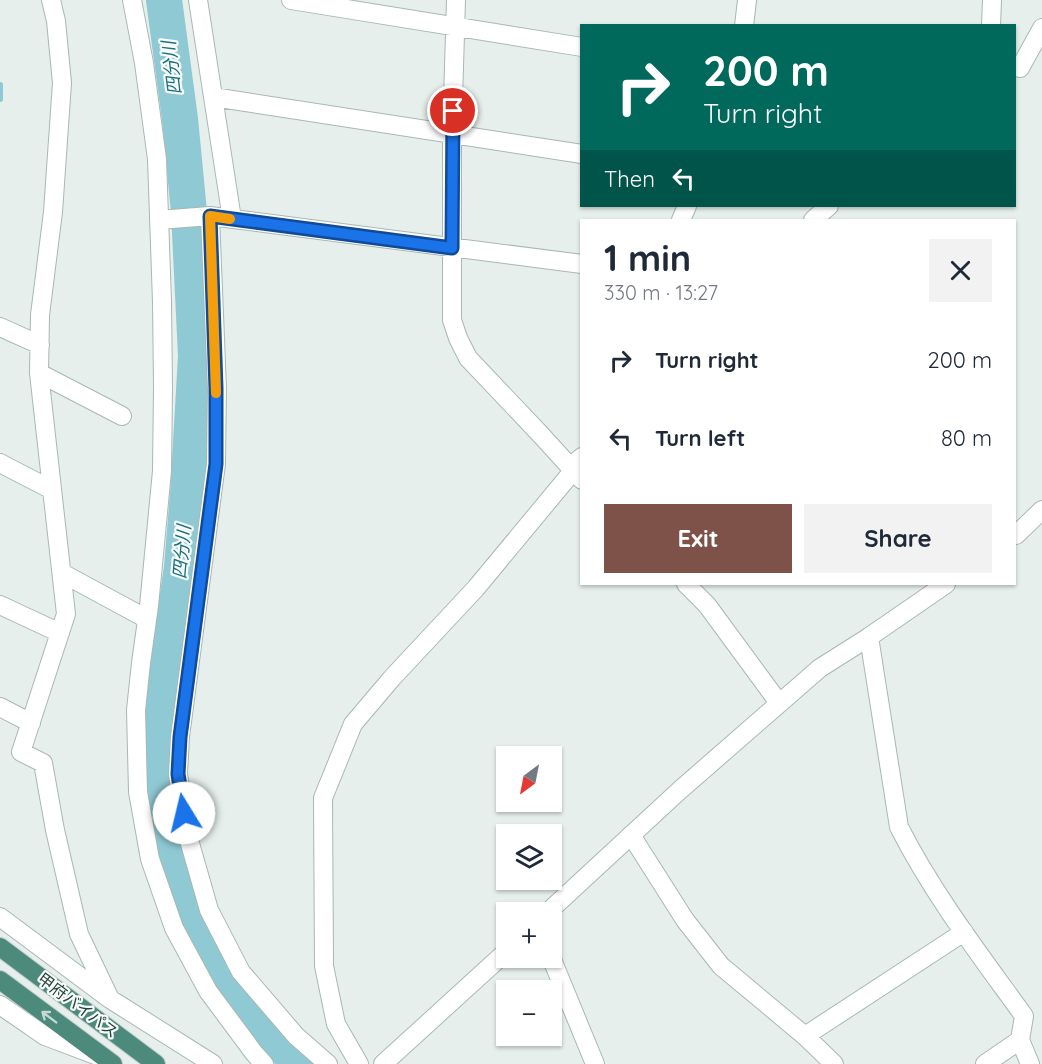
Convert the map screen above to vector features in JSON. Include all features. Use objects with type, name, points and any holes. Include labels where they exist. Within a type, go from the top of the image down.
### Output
[{"type":"highway","name":"甲府バイパス","points":[[0,947],[156,1064]]},
{"type":"highway","name":"甲府バイパス","points":[[0,980],[109,1061]]},
{"type":"street","points":[[51,0],[56,21],[62,83],[53,212],[40,315],[39,373],[66,614],[21,752],[43,763],[55,830],[79,934],[110,999]]},
{"type":"street","points":[[132,0],[144,63],[164,219],[162,471],[136,710],[138,792],[150,859],[174,928],[208,991],[264,1064]]},
{"type":"street","points":[[198,0],[232,219]]},
{"type":"street","points":[[291,0],[580,47]]},
{"type":"street","points":[[359,1064],[336,1024],[324,966],[323,798],[353,724],[392,678],[476,588],[577,469],[541,435],[468,358],[452,320],[452,134],[456,0]]},
{"type":"street","points":[[744,24],[747,0]]},
{"type":"street","points":[[991,24],[992,0]]},
{"type":"street","points":[[1016,65],[1020,68],[1042,28]]},
{"type":"street","points":[[213,97],[580,154]]},
{"type":"street","points":[[814,219],[828,207]]},
{"type":"street","points":[[164,219],[206,216],[580,264]]},
{"type":"street","points":[[206,216],[216,388],[216,464],[180,737],[178,774],[187,833],[209,910],[230,951],[241,972],[296,1035],[328,1064]]},
{"type":"street","points":[[0,327],[40,345]]},
{"type":"street","points":[[39,373],[122,416]]},
{"type":"street","points":[[0,463],[52,490]]},
{"type":"street","points":[[1016,534],[1042,510]]},
{"type":"street","points":[[62,573],[147,619]]},
{"type":"street","points":[[687,585],[707,604],[778,703]]},
{"type":"street","points":[[559,902],[680,790],[820,668],[945,585]]},
{"type":"street","points":[[0,604],[60,633]]},
{"type":"street","points":[[869,637],[899,827],[911,852],[964,933],[1024,1016],[1020,1040],[1030,1064]]},
{"type":"street","points":[[0,707],[31,723]]},
{"type":"street","points":[[631,835],[685,920],[721,966],[805,1036],[834,1064]]},
{"type":"street","points":[[0,917],[110,999],[213,1064]]},
{"type":"street","points":[[805,1036],[964,933]]},
{"type":"street","points":[[383,1064],[496,961]]},
{"type":"street","points":[[556,968],[595,1064]]},
{"type":"street","points":[[0,1005],[45,1036],[109,1061]]},
{"type":"street","points":[[985,1064],[1020,1040]]},
{"type":"waterway","name":"四分川","points":[[164,0],[180,119],[189,212],[196,356],[182,567],[167,669],[160,761],[167,839],[192,908],[219,968],[268,1032],[301,1064]]},
{"type":"waterway","points":[[0,85],[0,99]]},
{"type":"slow traffic","points":[[216,393],[210,216],[230,219]]},
{"type":"route","points":[[184,813],[178,774],[180,737],[216,464],[216,388],[210,216],[452,248],[453,111]]}]
